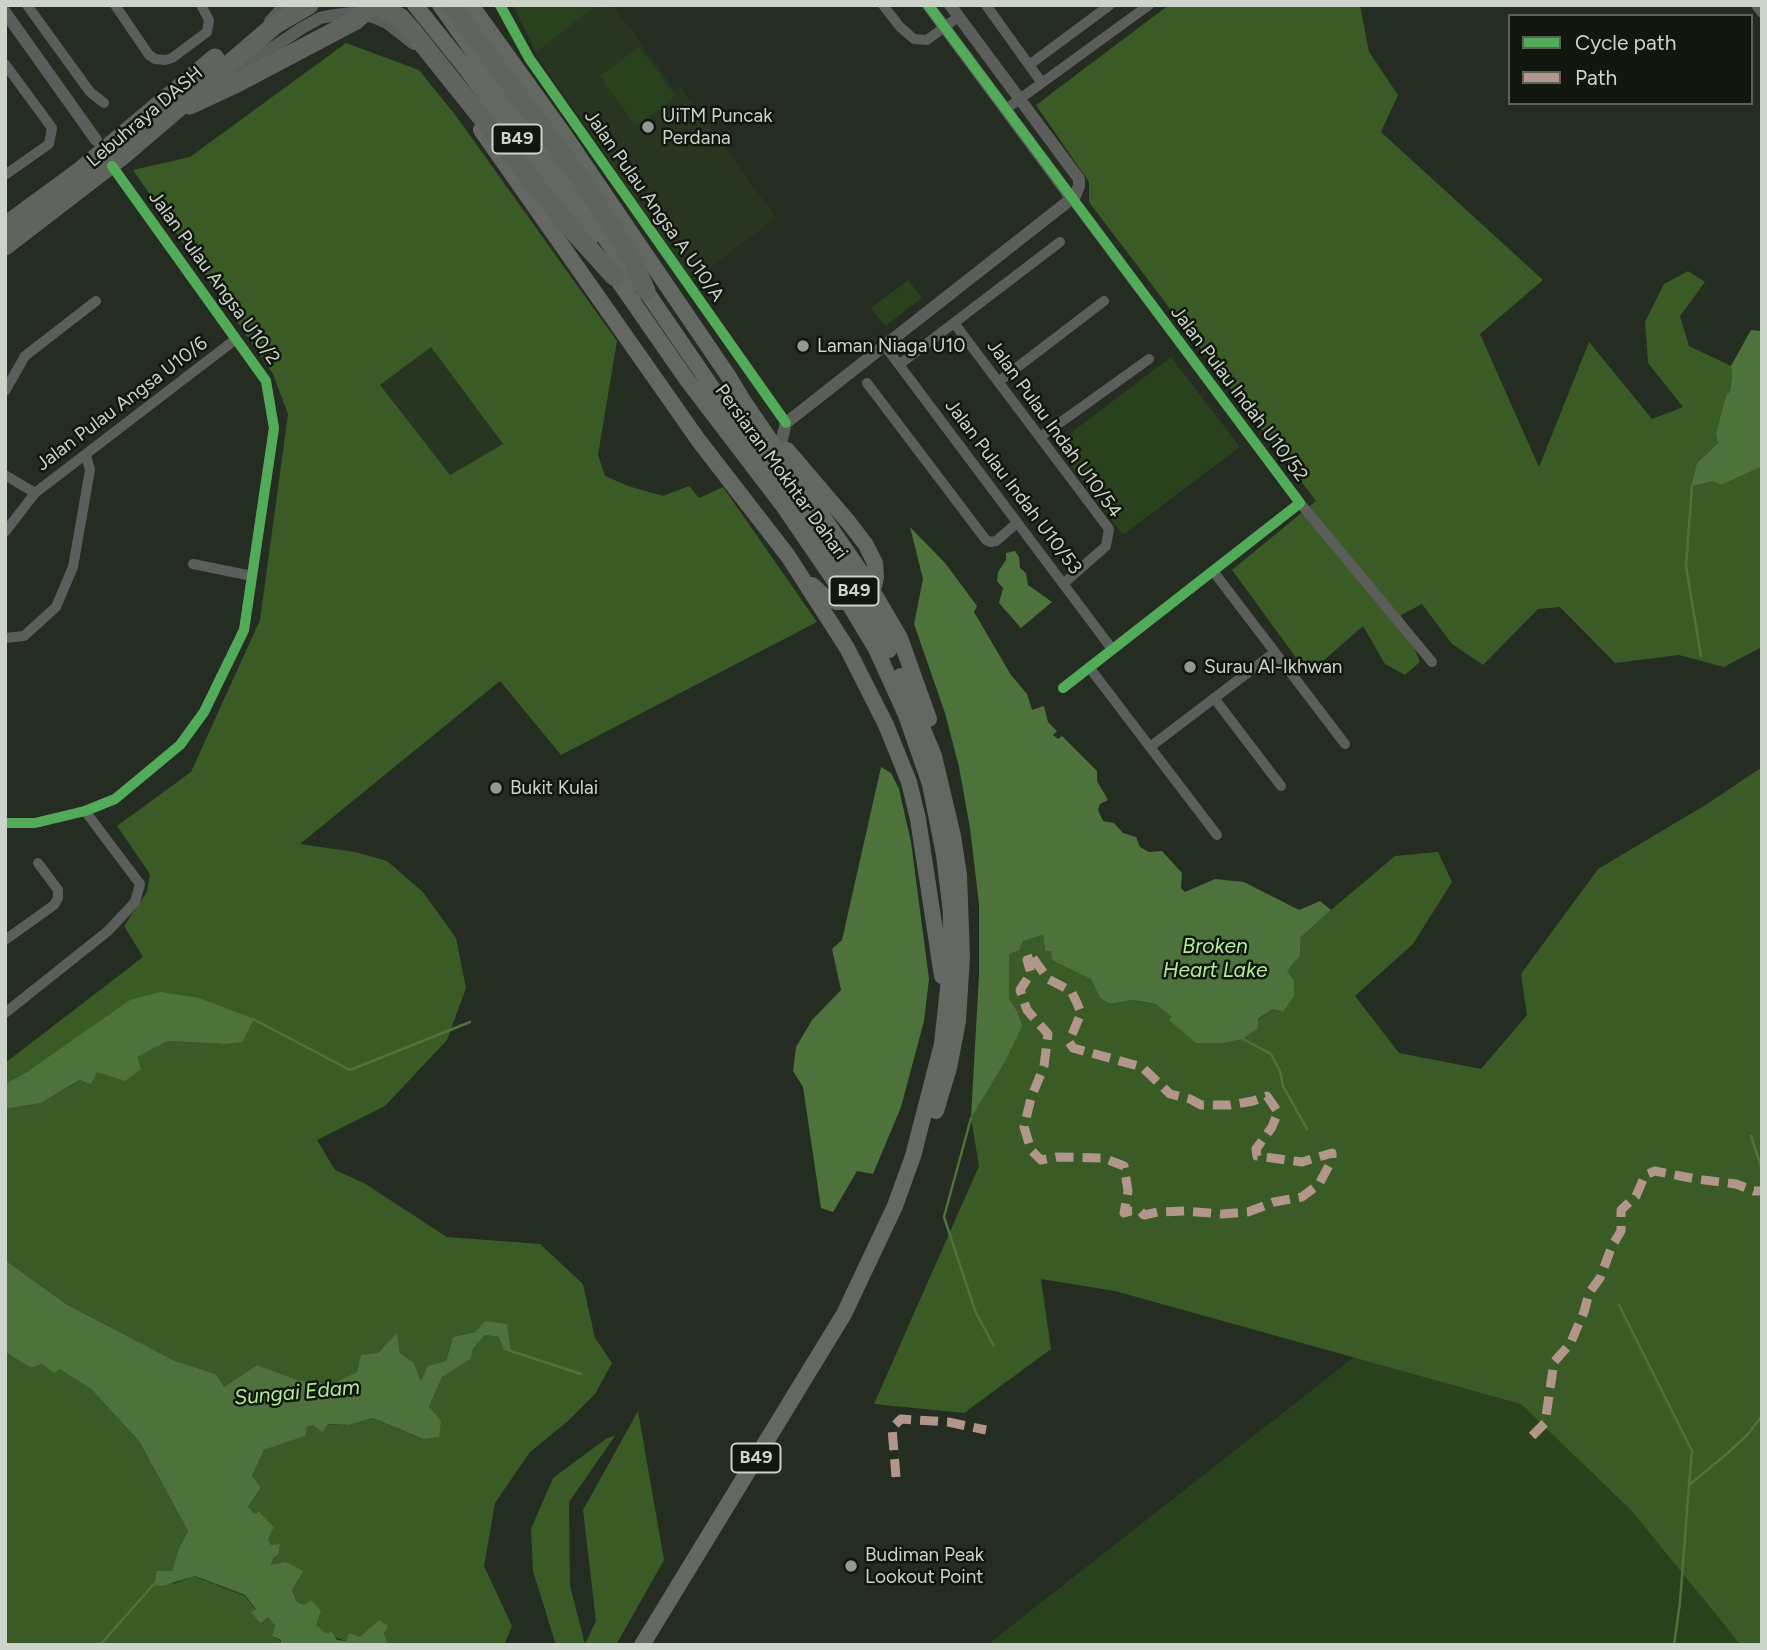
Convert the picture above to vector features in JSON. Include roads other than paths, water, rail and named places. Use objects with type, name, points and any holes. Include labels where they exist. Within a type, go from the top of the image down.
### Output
[{"type":"highway","name":"Lebuhraya DASH","points":[[5,226],[79,172],[235,41],[283,5]]},
{"type":"highway","points":[[171,114],[276,24],[309,5]]},
{"type":"highway","points":[[171,114],[233,85],[356,20],[374,5],[401,18],[526,173],[614,276]]},
{"type":"highway","points":[[451,5],[583,182],[632,259],[646,291]]},
{"type":"highway","name":"Lebuhraya DASH","points":[[5,246],[93,179],[171,114]]},
{"type":"main road","points":[[392,5],[699,441],[788,556],[815,588],[837,602],[850,602],[863,597],[874,586],[876,577],[875,563],[866,545],[729,377]]},
{"type":"main road","name":"Persiaran Mokhtar Dahari","points":[[415,5],[468,71],[597,249],[687,380],[804,536],[861,622],[890,677],[920,751],[930,784],[944,855],[951,913],[950,969],[942,1044],[913,1156],[895,1206],[844,1314],[642,1645]]},
{"type":"main road","name":"Persiaran Mokhtar Dahari","points":[[440,5],[784,485],[877,628],[911,698],[934,756],[953,836],[959,875],[962,956],[958,1021],[949,1068],[900,1216],[886,1243],[867,1269]]},
{"type":"main road","name":"B49","points":[[471,5],[565,136],[886,610],[900,638],[923,699],[932,729],[934,756]]},
{"type":"main road","points":[[788,556],[852,658],[886,725],[909,782],[930,886],[945,1017]]},
{"type":"street","points":[[27,5],[90,92],[104,103]]},
{"type":"street","points":[[115,5],[149,55],[165,60],[172,58],[207,32],[209,20],[201,5]]},
{"type":"street","points":[[96,168],[88,156],[89,147],[96,140],[110,141],[270,22],[283,5]]},
{"type":"street","name":"Jalan Pulau Angsa A U10/A","points":[[500,5],[529,58],[786,423]]},
{"type":"street","points":[[883,5],[900,27],[914,39],[927,40],[958,17]]},
{"type":"street","points":[[928,5],[1072,199]]},
{"type":"street","points":[[781,443],[786,423],[1072,199],[1079,186],[1079,179],[950,5]]},
{"type":"street","points":[[986,5],[1042,83]]},
{"type":"street","points":[[1029,65],[1110,5]]},
{"type":"street","points":[[1006,109],[1149,5]]},
{"type":"street","points":[[1756,5],[1762,13]]},
{"type":"street","points":[[5,12],[96,140]]},
{"type":"street","points":[[5,234],[96,168],[105,169],[302,27],[320,18],[352,13],[373,17],[407,37],[429,59]]},
{"type":"street","points":[[5,64],[52,128],[49,144],[5,175]]},
{"type":"street","points":[[110,141],[115,160]]},
{"type":"street","points":[[5,215],[88,156]]},
{"type":"street","name":"Jalan Pulau Angsa U10/2","points":[[5,823],[35,823],[85,811],[115,799],[180,745],[204,712],[244,630],[274,428],[266,381],[115,160]]},
{"type":"street","name":"Jalan Pulau Indah U10/52","points":[[1063,688],[1300,503],[1072,199]]},
{"type":"street","points":[[900,364],[1060,242]]},
{"type":"street","points":[[5,391],[25,356],[96,301]]},
{"type":"street","points":[[998,382],[1104,301]]},
{"type":"street","name":"Jalan Pulau Indah U10/54","points":[[954,323],[1110,529],[1106,546],[1063,584]]},
{"type":"street","name":"Jalan Pulau Angsa U10/6","points":[[5,532],[35,493],[236,340]]},
{"type":"street","name":"Jalan Pulau Indah U10/53","points":[[885,346],[1112,649]]},
{"type":"street","points":[[1040,438],[1149,359]]},
{"type":"street","points":[[867,383],[986,540],[996,541],[1017,523]]},
{"type":"street","points":[[5,638],[24,636],[56,607],[73,567],[90,470],[86,455]]},
{"type":"street","points":[[5,475],[35,493]]},
{"type":"street","points":[[1300,503],[1432,662]]},
{"type":"street","points":[[193,564],[252,576]]},
{"type":"street","points":[[1213,571],[1345,744]]},
{"type":"street","points":[[1150,747],[1275,652]]},
{"type":"street","points":[[1089,667],[1217,835]]},
{"type":"street","points":[[1214,698],[1281,786]]},
{"type":"street","points":[[5,1013],[108,932],[135,901],[140,884],[85,811]]},
{"type":"street","points":[[5,940],[54,905],[58,898],[58,890],[38,863]]},
{"type":"water","points":[[1751,330],[1762,331],[1762,466],[1721,485],[1713,481],[1691,487],[1697,463],[1718,443],[1716,434],[1726,396],[1730,391],[1731,366]]},
{"type":"water","name":"Broken Heart Lake","points":[[910,527],[945,563],[977,606],[974,612],[1011,675],[1027,694],[1032,710],[1044,706],[1048,722],[1057,731],[1053,735],[1058,739],[1062,736],[1097,771],[1097,781],[1108,800],[1100,804],[1098,810],[1103,821],[1114,823],[1123,833],[1136,837],[1140,847],[1149,852],[1162,851],[1182,873],[1181,888],[1185,892],[1215,879],[1244,882],[1299,910],[1320,901],[1331,910],[1300,938],[1300,956],[1287,971],[1294,981],[1294,996],[1283,1012],[1273,1009],[1258,1019],[1258,1028],[1243,1039],[1224,1043],[1196,1043],[1169,1020],[1172,1017],[1156,1004],[1133,1000],[1110,1004],[1100,998],[1091,979],[1052,960],[1051,951],[1045,951],[1043,935],[1023,941],[1019,950],[1009,954],[1009,998],[1022,1026],[1005,1062],[971,1118],[979,975],[979,904],[959,767],[945,713],[914,624],[923,579]]},
{"type":"water","points":[[1015,551],[1019,557],[1020,568],[1026,573],[1028,585],[1052,602],[1021,628],[999,603],[1003,588],[997,581],[998,572],[1006,560],[1006,553]]},
{"type":"water","points":[[881,767],[891,773],[899,789],[911,842],[929,979],[924,1021],[901,1107],[873,1174],[857,1171],[833,1212],[821,1208],[803,1087],[793,1071],[796,1047],[812,1020],[841,990],[832,949],[842,940]]},
{"type":"water","points":[[160,992],[199,998],[254,1019],[242,1042],[224,1044],[168,1041],[137,1057],[141,1069],[125,1081],[97,1072],[91,1084],[80,1080],[41,1103],[5,1109],[5,1084],[27,1072],[130,1000]]},
{"type":"water","points":[[5,1260],[66,1304],[175,1361],[216,1374],[224,1387],[257,1365],[298,1380],[331,1384],[357,1372],[361,1355],[378,1353],[397,1333],[400,1353],[414,1363],[421,1381],[428,1366],[446,1361],[453,1337],[475,1332],[485,1321],[507,1324],[511,1352],[504,1350],[499,1337],[485,1335],[473,1349],[471,1359],[442,1377],[429,1407],[441,1421],[439,1437],[423,1439],[373,1418],[349,1425],[328,1424],[322,1432],[313,1425],[307,1427],[305,1436],[264,1450],[252,1476],[261,1488],[248,1507],[254,1514],[259,1512],[274,1527],[268,1539],[271,1545],[280,1544],[279,1554],[273,1558],[271,1565],[286,1562],[303,1571],[292,1590],[297,1602],[304,1605],[311,1600],[321,1611],[316,1625],[325,1633],[332,1632],[337,1640],[346,1641],[349,1633],[360,1637],[379,1620],[388,1626],[384,1633],[388,1645],[281,1645],[281,1640],[272,1636],[275,1626],[268,1617],[261,1624],[251,1612],[256,1609],[245,1595],[195,1576],[162,1586],[154,1585],[157,1571],[172,1571],[188,1531],[139,1441],[91,1389],[60,1369],[54,1373],[42,1364],[31,1368],[5,1352]]},
{"type":"waterway","points":[[1692,486],[1686,566],[1701,656]]},
{"type":"waterway","points":[[253,1019],[350,1070],[470,1022]]},
{"type":"waterway","points":[[1243,1039],[1271,1054],[1280,1071],[1283,1086],[1307,1129]]},
{"type":"waterway","points":[[971,1118],[944,1217],[976,1313],[994,1346]]},
{"type":"waterway","points":[[1751,1136],[1762,1169]]},
{"type":"waterway","points":[[1619,1305],[1692,1451],[1689,1484]]},
{"type":"waterway","name":"Sungai Edam","points":[[511,1351],[581,1374]]},
{"type":"waterway","points":[[1674,1645],[1689,1485],[1729,1452],[1762,1416]]},
{"type":"waterway","points":[[100,1645],[154,1584]]},
{"type":"place","name":"UiTM Puncak Perdana","points":[[648,127]]},
{"type":"place","name":"Laman Niaga U10","points":[[803,346]]},
{"type":"place","name":"Surau Al-Ikhwan","points":[[1190,667]]},
{"type":"place","name":"Bukit Kulai","points":[[496,788]]},
{"type":"place","name":"Budiman Peak Lookout Point","points":[[851,1566]]}]
